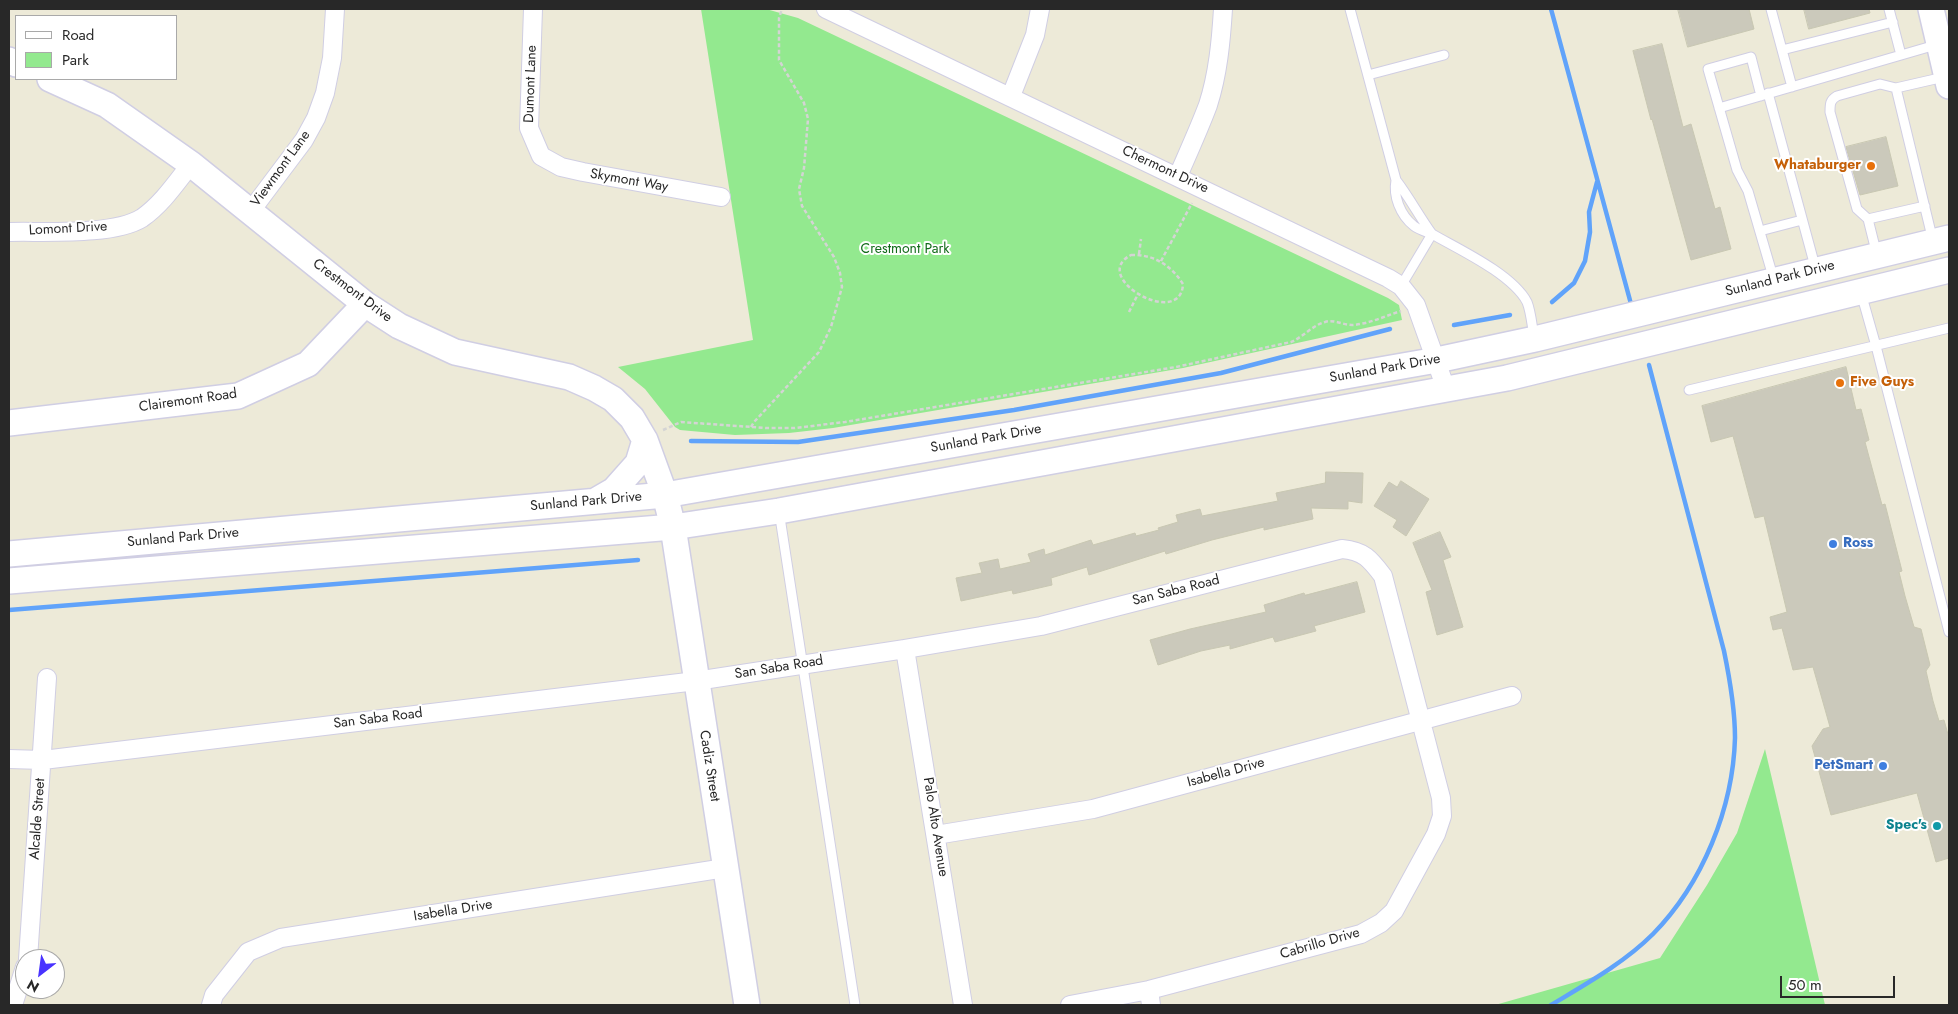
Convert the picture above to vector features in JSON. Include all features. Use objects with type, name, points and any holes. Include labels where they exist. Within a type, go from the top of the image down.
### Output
[{"type":"main road","points":[[1931,9],[1942,36],[1948,81]]},
{"type":"main road","name":"Crestmont Drive","points":[[52,80],[107,105],[191,164],[365,304],[399,326],[456,352],[569,377],[613,399],[632,418],[654,435],[673,527]]},
{"type":"main road","name":"Sunland Park Drive","points":[[9,554],[665,495],[1437,360],[1535,339],[1941,240]]},
{"type":"main road","name":"Sunland Park Drive","points":[[9,581],[673,527],[779,511],[1506,378],[1949,270]]},
{"type":"main road","name":"Clairemont Road","points":[[9,423],[238,396],[308,364],[365,304]]},
{"type":"main road","points":[[594,501],[614,490],[625,479],[638,463],[654,435]]},
{"type":"main road","name":"Cadiz Street","points":[[673,527],[747,1005]]},
{"type":"street","name":"Viewmont Lane","points":[[250,212],[304,140],[316,118],[325,94],[332,58],[335,9]]},
{"type":"street","name":"Dumont Lane","points":[[533,9],[529,128],[541,156]]},
{"type":"street","name":"Chermont Drive","points":[[826,9],[1388,278],[1401,286],[1416,305],[1446,389]]},
{"type":"street","points":[[1011,96],[1036,36],[1040,9]]},
{"type":"street","points":[[1178,176],[1208,104],[1220,46],[1223,9]]},
{"type":"street","name":"Skymont Way","points":[[541,156],[561,167],[721,197]]},
{"type":"street","name":"Lomont Drive","points":[[9,232],[98,230],[123,226],[141,218],[160,203],[191,164]]},
{"type":"street","name":"San Saba Road","points":[[9,758],[43,760],[696,681],[803,665],[1040,626],[1342,549],[1356,550],[1371,560],[1383,576],[1421,720]]},
{"type":"street","name":"Palo Alto Avenue","points":[[905,649],[963,1005]]},
{"type":"street","name":"Alcalde Street","points":[[29,949],[43,760],[47,678]]},
{"type":"street","name":"Isabella Drive","points":[[936,835],[1094,809],[1512,696]]},
{"type":"street","name":"Cabrillo Drive","points":[[1070,1005],[1150,998],[1361,934],[1381,923],[1394,911],[1436,834],[1442,816],[1441,798],[1421,720]]},
{"type":"street","name":"Isabella Drive","points":[[211,1005],[214,995],[248,952],[281,938],[726,868]]},
{"type":"lane","points":[[1350,9],[1396,180],[1432,234],[1505,277],[1518,290],[1527,303],[1535,339]]},
{"type":"lane","points":[[1771,9],[1792,86]]},
{"type":"lane","points":[[1890,9],[1901,55]]},
{"type":"lane","points":[[1782,50],[1893,22]]},
{"type":"lane","points":[[1719,108],[1901,55],[1942,36]]},
{"type":"lane","points":[[1368,75],[1444,55]]},
{"type":"lane","points":[[1774,280],[1748,191],[1737,170],[1708,69],[1751,57],[1765,94],[1816,270]]},
{"type":"lane","points":[[1877,255],[1868,219],[1856,209],[1830,112],[1832,99],[1880,84],[1896,88],[1948,81]]},
{"type":"lane","points":[[1896,88],[1925,206],[1941,240]]},
{"type":"lane","points":[[1868,219],[1925,206]]},
{"type":"lane","points":[[1760,231],[1802,220]]},
{"type":"lane","points":[[1401,286],[1432,234]]},
{"type":"lane","points":[[1860,292],[1947,614],[1949,632]]},
{"type":"lane","points":[[1690,390],[1949,328]]},
{"type":"lane","points":[[779,511],[855,1005]]},
{"type":"path","points":[[751,427],[819,352],[830,327],[842,287],[840,273],[834,257],[802,206],[799,189],[804,168],[808,119],[804,103],[779,60],[779,18],[782,9]]},
{"type":"path","points":[[1161,261],[1201,187]]},
{"type":"path","points":[[1139,255],[1141,239]]},
{"type":"path","points":[[1130,255],[1139,255],[1161,261],[1170,267],[1183,284],[1183,293],[1180,297],[1168,302],[1147,298],[1138,294],[1127,286],[1119,273],[1120,264],[1130,255]]},
{"type":"path","points":[[1130,312],[1138,294]]},
{"type":"path","points":[[654,435],[681,422],[795,428],[845,422],[1176,367],[1292,342],[1328,321],[1346,325],[1361,324],[1405,309]]},
{"type":"green space","name":"Crestmont Park","points":[[701,9],[766,9],[798,18],[1388,298],[1399,305],[1402,320],[1183,368],[833,428],[789,433],[735,435],[680,430],[675,427],[645,389],[618,367],[753,340]]},
{"type":"green space","points":[[1765,749],[1825,1005],[1495,1005],[1660,958],[1707,885],[1737,833]]},
{"type":"building","points":[[1678,9],[1749,9],[1754,29],[1688,47]]},
{"type":"building","points":[[1804,9],[1869,9],[1870,13],[1809,29]]},
{"type":"building","points":[[1662,44],[1683,127],[1691,124],[1715,209],[1720,207],[1731,249],[1691,260],[1633,51]]},
{"type":"building","name":"Whataburger","points":[[1886,137],[1898,186],[1860,195],[1846,147]]},
{"type":"building","points":[[1846,367],[1856,410],[1861,409],[1869,440],[1865,442],[1882,505],[1885,504],[1902,571],[1899,572],[1905,596],[1914,627],[1921,629],[1930,665],[1926,671],[1933,701],[1939,721],[1944,720],[1949,738],[1949,858],[1936,862],[1917,793],[1831,815],[1812,746],[1823,729],[1830,727],[1813,667],[1793,670],[1782,628],[1773,630],[1770,617],[1787,612],[1764,516],[1755,518],[1733,436],[1711,442],[1702,406]]},
{"type":"building","points":[[1326,472],[1363,473],[1362,503],[1348,501],[1348,509],[1311,508],[1313,519],[1264,530],[1264,527],[1166,554],[1165,551],[1089,575],[1087,567],[1051,578],[1052,585],[1013,594],[1012,590],[961,601],[956,578],[982,573],[979,563],[998,559],[1000,569],[1031,562],[1028,554],[1044,549],[1045,555],[1091,540],[1093,545],[1135,533],[1136,536],[1159,530],[1158,528],[1178,522],[1176,515],[1200,509],[1202,516],[1278,501],[1276,493],[1325,483]]},
{"type":"building","points":[[1401,481],[1429,499],[1406,536],[1393,527],[1397,520],[1374,506],[1389,482],[1397,487]]},
{"type":"building","points":[[1440,532],[1451,557],[1443,560],[1463,627],[1437,635],[1426,592],[1432,590],[1413,543]]},
{"type":"building","points":[[1357,582],[1365,612],[1314,626],[1316,631],[1275,642],[1273,637],[1230,649],[1230,645],[1201,651],[1158,665],[1150,640],[1266,612],[1264,605],[1304,593],[1305,595]]},
{"type":"waterway","points":[[1551,9],[1631,304]]},
{"type":"waterway","points":[[1552,302],[1574,283],[1585,261],[1590,232],[1589,212],[1597,182]]},
{"type":"waterway","points":[[1454,325],[1510,315]]},
{"type":"waterway","points":[[691,441],[798,442],[1014,410],[1221,373],[1390,329]]},
{"type":"waterway","points":[[1551,1005],[1604,972],[1642,945],[1671,914],[1687,892],[1712,843],[1728,791],[1733,764],[1734,716],[1724,651],[1649,365]]},
{"type":"waterway","points":[[9,610],[638,560]]},
{"type":"place","name":"Whataburger","points":[[1871,166]]},
{"type":"place","name":"Five Guys","points":[[1840,383]]},
{"type":"place","name":"Ross","points":[[1833,544]]},
{"type":"place","name":"PetSmart","points":[[1883,766]]},
{"type":"place","name":"Spec's","points":[[1937,826]]}]
